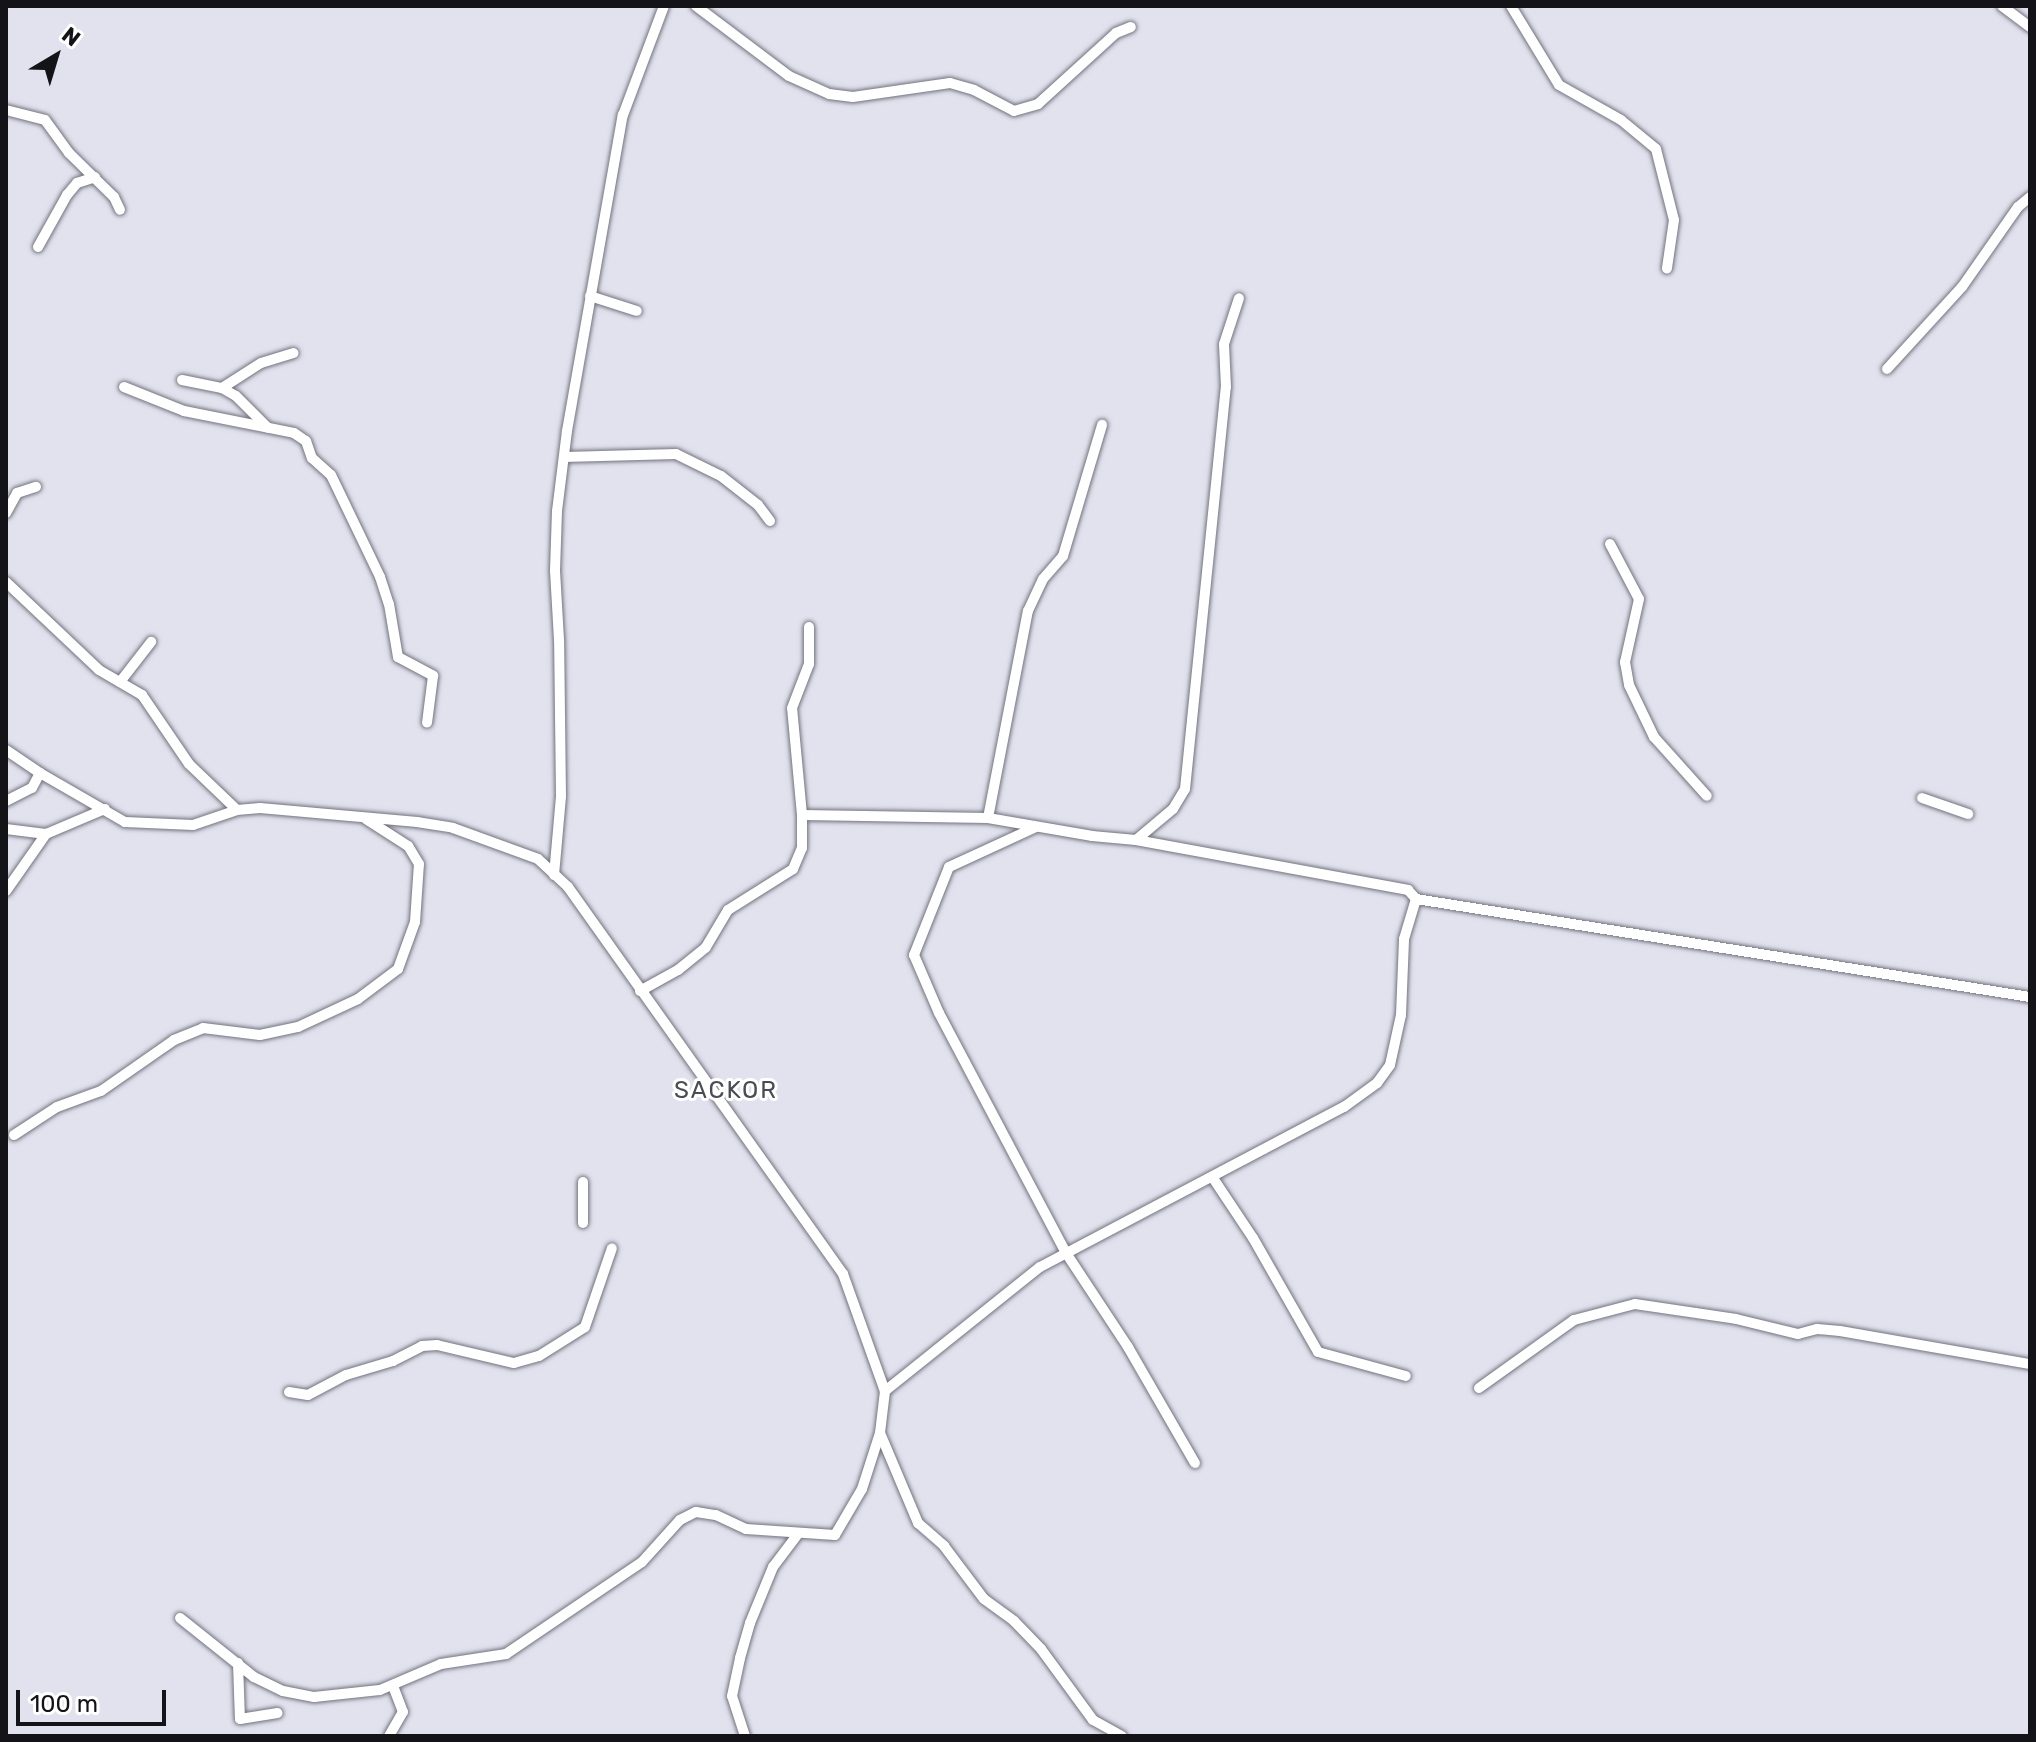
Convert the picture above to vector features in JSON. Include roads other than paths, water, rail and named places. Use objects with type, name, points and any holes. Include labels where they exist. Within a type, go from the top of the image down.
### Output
[{"type":"street","points":[[554,875],[561,796],[555,571],[564,457],[623,115],[664,6]]},
{"type":"street","points":[[696,6],[789,76],[829,94],[853,97],[950,83],[974,90],[1014,111],[1038,104],[1116,33],[1131,27]]},
{"type":"street","points":[[1511,6],[1559,85],[1621,120],[1656,149],[1674,220],[1667,268]]},
{"type":"street","points":[[2002,6],[2030,27]]},
{"type":"street","points":[[6,110],[45,120],[69,153],[95,177],[120,210]]},
{"type":"street","points":[[38,247],[67,195],[77,183],[95,177]]},
{"type":"street","points":[[1887,369],[1962,287],[2018,207],[2030,197]]},
{"type":"street","points":[[590,296],[637,311]]},
{"type":"street","points":[[1136,840],[1173,809],[1185,789],[1226,387],[1224,344],[1239,298]]},
{"type":"street","points":[[222,388],[261,363],[293,353]]},
{"type":"street","points":[[182,380],[222,388],[236,396],[268,428]]},
{"type":"street","points":[[124,387],[184,411],[294,433],[306,441],[312,458],[331,475],[380,577],[389,604],[398,657],[433,676],[427,723]]},
{"type":"street","points":[[988,818],[1028,611],[1043,579],[1063,556],[1102,425]]},
{"type":"street","points":[[564,457],[676,454],[721,476],[758,505],[770,521]]},
{"type":"street","points":[[6,513],[17,493],[36,487]]},
{"type":"street","points":[[1610,544],[1639,599],[1625,662],[1629,685],[1654,737],[1707,796]]},
{"type":"street","points":[[6,582],[99,670],[142,695],[189,764],[237,810]]},
{"type":"street","points":[[640,991],[678,970],[706,947],[728,910],[793,869],[802,848],[802,815],[792,708],[809,664],[809,627]]},
{"type":"street","points":[[120,682],[151,642]]},
{"type":"street","points":[[6,750],[125,822],[193,825],[237,810],[260,808],[364,817],[453,828],[477,840],[510,847],[538,859],[568,887],[843,1274],[885,1391],[880,1433],[862,1489],[835,1535],[746,1529],[702,1511],[686,1515],[642,1562],[506,1654],[441,1664],[393,1686],[314,1697],[283,1691],[254,1677],[180,1618]]},
{"type":"street","points":[[6,801],[21,790],[32,788],[40,773]]},
{"type":"street","points":[[1922,798],[1968,814]]},
{"type":"street","points":[[75,821],[87,801]]},
{"type":"street","points":[[6,891],[46,834],[105,809]]},
{"type":"street","points":[[802,815],[988,818],[1136,840],[1408,890],[1416,899],[1726,943],[2030,997]]},
{"type":"street","points":[[14,1135],[57,1107],[101,1091],[174,1040],[203,1028],[260,1035],[298,1027],[358,999],[398,969],[415,922],[419,864],[408,846],[364,817]]},
{"type":"street","points":[[1037,826],[949,867],[914,955],[939,1013],[1066,1253],[1128,1347],[1195,1463]]},
{"type":"street","points":[[6,829],[46,834]]},
{"type":"street","points":[[885,1391],[1040,1267],[1344,1107],[1377,1083],[1390,1065],[1401,1015],[1404,939],[1416,899]]},
{"type":"street","points":[[1213,1178],[1253,1238],[1318,1352],[1406,1376]]},
{"type":"street","points":[[583,1182],[583,1223]]},
{"type":"street","points":[[289,1392],[308,1395],[346,1375],[393,1361],[422,1346],[437,1345],[514,1363],[539,1356],[585,1327],[612,1248]]},
{"type":"street","points":[[1479,1388],[1574,1320],[1635,1304],[1736,1319],[1798,1334],[1817,1329],[1840,1331],[2030,1364]]},
{"type":"street","points":[[880,1433],[918,1523],[944,1546],[984,1599],[1014,1621],[1041,1649],[1106,1736]]},
{"type":"street","points":[[745,1736],[732,1696],[740,1658],[750,1623],[773,1567],[798,1534]]},
{"type":"street","points":[[238,1663],[240,1719],[278,1713]]},
{"type":"street","points":[[389,1736],[403,1712],[393,1686]]},
{"type":"street","points":[[1093,1720],[1122,1736]]},
{"type":"district","name":"SACKOR","points":[[726,1091]]}]
